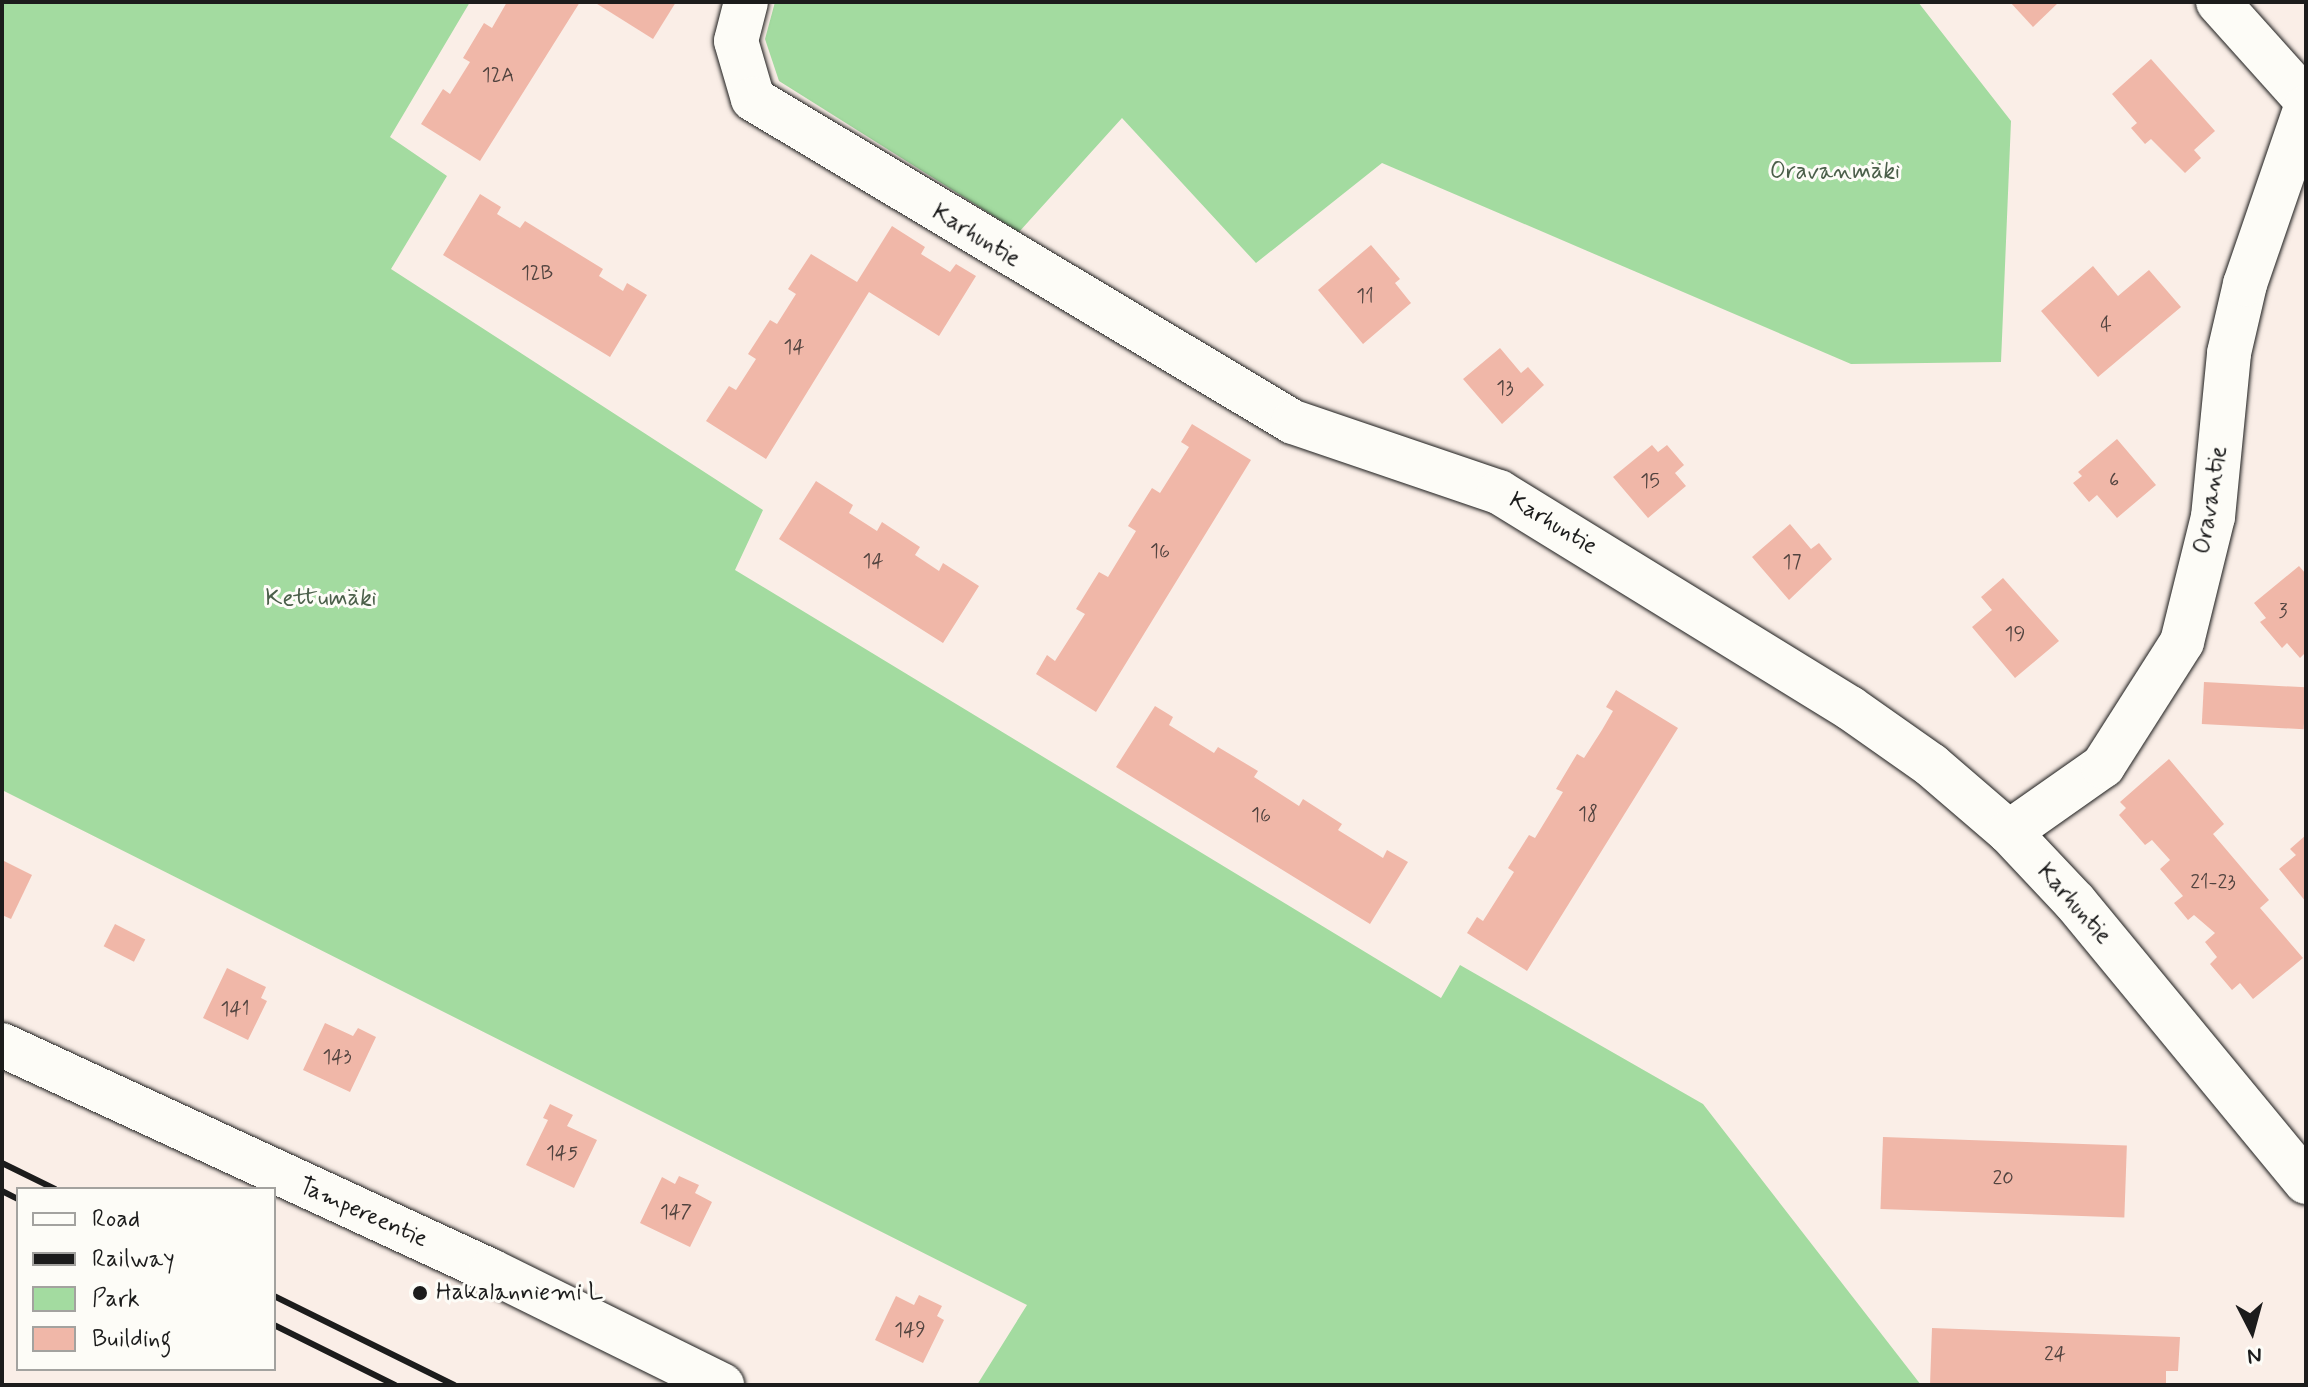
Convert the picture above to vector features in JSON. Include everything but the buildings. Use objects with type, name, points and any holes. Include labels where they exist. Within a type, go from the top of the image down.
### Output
[{"type":"street","name":"Karhuntie","points":[[746,2],[736,41],[753,99],[1174,355],[1293,422],[1499,492],[1850,708],[1931,765],[2009,832],[2075,902],[2306,1182]]},
{"type":"street","points":[[2218,2],[2306,100]]},
{"type":"street","name":"Oravantie","points":[[2009,832],[2103,766],[2182,642],[2213,517],[2229,353],[2242,298],[2306,107]]},
{"type":"street","name":"Tampereentie","points":[[2,1045],[491,1271],[722,1385]]},
{"type":"green space","name":"Kettumäki","points":[[2,2],[470,2],[390,137],[447,176],[391,269],[763,510],[735,570],[1441,998],[1460,965],[1703,1104],[1921,1385],[977,1385],[1027,1305],[2,790]]},
{"type":"green space","name":"Oravanmäki","points":[[775,2],[1918,2],[2011,121],[2001,362],[1851,364],[1382,163],[1256,263],[1122,118],[1019,232],[779,81],[765,39]]},
{"type":"railway","points":[[2,1163],[51,1187]]},
{"type":"railway","points":[[2,1191],[16,1198]]},
{"type":"railway","points":[[276,1297],[454,1385]]},
{"type":"railway","points":[[276,1326],[395,1385]]},
{"type":"place","name":"Hakalanniemi L","points":[[420,1293]]}]
